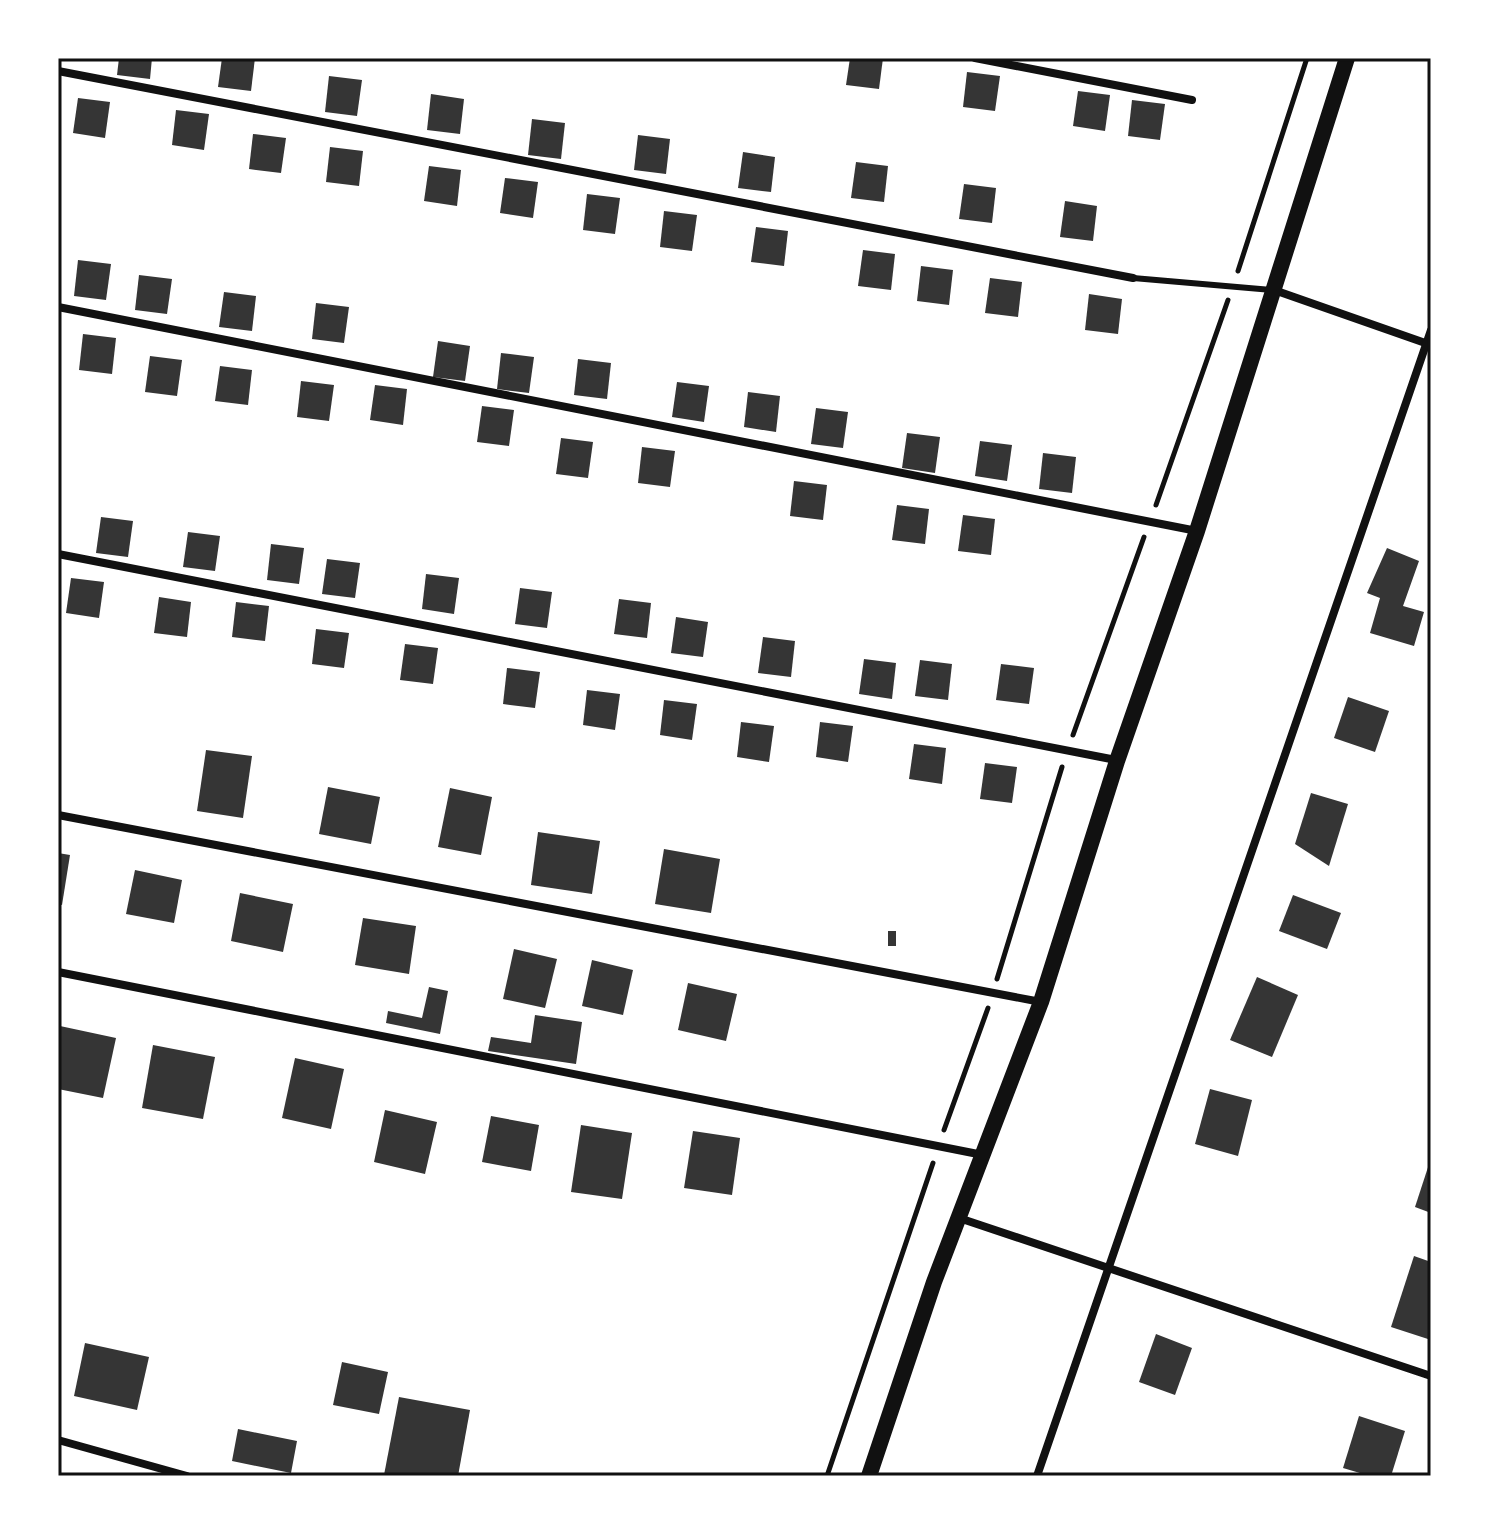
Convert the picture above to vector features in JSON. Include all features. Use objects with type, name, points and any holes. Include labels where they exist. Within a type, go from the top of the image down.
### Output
[{"type":"main road","points":[[869,1476],[959,1218],[1041,1002],[1117,761],[1197,531],[1347,58]]},
{"type":"street","points":[[975,58],[1192,100]]},
{"type":"street","points":[[58,71],[1133,278]]},
{"type":"street","points":[[1274,290],[1429,345]]},
{"type":"street","points":[[58,307],[1197,531]]},
{"type":"street","points":[[1037,1476],[1429,345],[1431,330]]},
{"type":"street","points":[[58,554],[1117,761]]},
{"type":"street","points":[[58,815],[1041,1002]]},
{"type":"street","points":[[58,972],[984,1155]]},
{"type":"street","points":[[959,1218],[1431,1376]]},
{"type":"street","points":[[58,1440],[187,1476]]},
{"type":"lane","points":[[1133,278],[1274,290]]},
{"type":"path","points":[[827,1476],[993,993],[1067,749],[1234,285],[1307,58]]},
{"type":"building","points":[[119,58],[152,58],[150,79],[117,75]]},
{"type":"building","points":[[222,58],[255,58],[251,91],[218,87]]},
{"type":"building","points":[[850,58],[883,58],[879,89],[846,85]]},
{"type":"building","points":[[967,72],[1000,76],[995,111],[963,107]]},
{"type":"building","points":[[329,76],[362,80],[357,116],[325,112]]},
{"type":"building","points":[[1078,91],[1110,95],[1105,131],[1073,126]]},
{"type":"building","points":[[431,94],[464,99],[460,134],[427,130]]},
{"type":"building","points":[[78,98],[110,102],[105,138],[73,133]]},
{"type":"building","points":[[1132,100],[1165,104],[1160,140],[1128,136]]},
{"type":"building","points":[[176,110],[209,114],[204,150],[172,145]]},
{"type":"building","points":[[532,119],[565,123],[561,159],[528,155]]},
{"type":"building","points":[[253,134],[286,138],[281,173],[249,169]]},
{"type":"building","points":[[638,135],[670,139],[666,174],[634,170]]},
{"type":"building","points":[[330,147],[363,151],[359,186],[326,182]]},
{"type":"building","points":[[743,152],[775,157],[771,192],[738,188]]},
{"type":"building","points":[[856,162],[888,166],[884,202],[851,198]]},
{"type":"building","points":[[429,166],[461,170],[457,206],[424,201]]},
{"type":"building","points":[[505,178],[538,182],[533,218],[500,213]]},
{"type":"building","points":[[964,184],[996,188],[992,223],[959,219]]},
{"type":"building","points":[[587,194],[620,198],[615,234],[583,230]]},
{"type":"building","points":[[1065,201],[1097,206],[1093,241],[1060,237]]},
{"type":"building","points":[[664,211],[697,215],[692,251],[660,247]]},
{"type":"building","points":[[756,227],[788,231],[784,266],[751,262]]},
{"type":"building","points":[[863,250],[895,254],[891,290],[858,286]]},
{"type":"building","points":[[78,260],[111,264],[106,300],[74,296]]},
{"type":"building","points":[[921,266],[953,270],[949,305],[917,301]]},
{"type":"building","points":[[139,275],[172,279],[167,314],[135,310]]},
{"type":"building","points":[[990,278],[1022,282],[1018,317],[985,313]]},
{"type":"building","points":[[224,292],[256,296],[252,331],[219,327]]},
{"type":"building","points":[[1089,294],[1122,299],[1118,334],[1085,330]]},
{"type":"building","points":[[316,303],[349,307],[344,343],[312,339]]},
{"type":"building","points":[[83,334],[116,338],[112,374],[79,370]]},
{"type":"building","points":[[438,341],[470,346],[465,381],[433,377]]},
{"type":"building","points":[[501,353],[534,357],[529,393],[497,389]]},
{"type":"building","points":[[150,356],[182,360],[177,396],[145,392]]},
{"type":"building","points":[[578,359],[611,363],[607,399],[574,395]]},
{"type":"building","points":[[220,366],[252,370],[248,405],[215,401]]},
{"type":"building","points":[[301,381],[334,385],[329,421],[297,417]]},
{"type":"building","points":[[677,382],[709,386],[704,422],[672,417]]},
{"type":"building","points":[[375,385],[407,389],[403,425],[370,420]]},
{"type":"building","points":[[748,392],[780,396],[776,432],[744,427]]},
{"type":"building","points":[[482,406],[514,410],[509,446],[477,442]]},
{"type":"building","points":[[816,408],[848,412],[843,448],[811,444]]},
{"type":"building","points":[[907,433],[940,437],[935,473],[902,468]]},
{"type":"building","points":[[561,438],[593,442],[588,478],[556,474]]},
{"type":"building","points":[[980,441],[1012,445],[1007,481],[975,476]]},
{"type":"building","points":[[642,447],[675,451],[670,487],[638,483]]},
{"type":"building","points":[[1043,453],[1076,457],[1072,493],[1039,489]]},
{"type":"building","points":[[794,481],[827,485],[823,520],[790,516]]},
{"type":"building","points":[[897,505],[929,509],[925,544],[892,540]]},
{"type":"building","points":[[963,515],[995,519],[991,555],[958,551]]},
{"type":"building","points":[[101,517],[133,521],[128,557],[96,553]]},
{"type":"building","points":[[188,532],[220,536],[215,571],[183,567]]},
{"type":"building","points":[[271,544],[304,548],[299,584],[267,580]]},
{"type":"building","points":[[1387,548],[1419,561],[1403,606],[1424,612],[1414,646],[1370,633],[1380,598],[1367,593]]},
{"type":"building","points":[[327,559],[360,563],[355,598],[322,594]]},
{"type":"building","points":[[426,574],[459,578],[454,614],[422,609]]},
{"type":"building","points":[[71,578],[104,582],[99,618],[66,613]]},
{"type":"building","points":[[520,588],[552,592],[547,628],[515,624]]},
{"type":"building","points":[[159,597],[191,602],[187,637],[154,633]]},
{"type":"building","points":[[619,599],[651,603],[647,638],[614,634]]},
{"type":"building","points":[[236,602],[269,606],[265,641],[232,637]]},
{"type":"building","points":[[676,617],[708,622],[703,657],[671,653]]},
{"type":"building","points":[[316,629],[349,633],[344,668],[312,664]]},
{"type":"building","points":[[763,637],[795,641],[791,677],[758,673]]},
{"type":"building","points":[[405,644],[438,648],[433,684],[400,680]]},
{"type":"building","points":[[864,659],[896,663],[892,699],[859,694]]},
{"type":"building","points":[[920,660],[952,664],[948,700],[915,696]]},
{"type":"building","points":[[1001,664],[1034,668],[1029,704],[996,700]]},
{"type":"building","points":[[507,668],[540,672],[535,708],[503,704]]},
{"type":"building","points":[[587,690],[620,694],[615,730],[583,725]]},
{"type":"building","points":[[1348,697],[1389,711],[1375,752],[1334,738]]},
{"type":"building","points":[[664,700],[697,704],[692,740],[660,735]]},
{"type":"building","points":[[741,722],[774,726],[769,762],[737,757]]},
{"type":"building","points":[[820,722],[853,726],[848,762],[816,757]]},
{"type":"building","points":[[914,744],[946,748],[942,784],[909,779]]},
{"type":"building","points":[[206,750],[252,756],[243,818],[197,811]]},
{"type":"building","points":[[985,763],[1017,767],[1012,803],[980,799]]},
{"type":"building","points":[[328,787],[380,797],[371,844],[319,834]]},
{"type":"building","points":[[450,788],[492,797],[481,855],[438,847]]},
{"type":"building","points":[[1311,793],[1348,804],[1329,866],[1295,844]]},
{"type":"building","points":[[538,832],[600,841],[592,894],[531,885]]},
{"type":"building","points":[[664,849],[720,859],[711,913],[655,904]]},
{"type":"building","points":[[58,853],[70,855],[62,905],[58,904]]},
{"type":"building","points":[[135,870],[182,880],[174,923],[126,914]]},
{"type":"building","points":[[240,893],[293,904],[283,952],[231,941]]},
{"type":"building","points":[[1293,895],[1341,913],[1327,949],[1279,931]]},
{"type":"building","points":[[363,918],[416,926],[409,974],[355,965]]},
{"type":"building","points":[[888,931],[896,931],[896,946],[888,946]]},
{"type":"building","points":[[514,949],[557,959],[545,1008],[503,999]]},
{"type":"building","points":[[592,960],[633,970],[623,1015],[582,1006]]},
{"type":"building","points":[[1257,977],[1298,995],[1272,1057],[1230,1040]]},
{"type":"building","points":[[688,983],[737,994],[726,1041],[678,1030]]},
{"type":"building","points":[[429,987],[448,991],[440,1034],[386,1023],[388,1011],[422,1018]]},
{"type":"building","points":[[535,1015],[582,1022],[576,1064],[488,1051],[491,1037],[531,1043]]},
{"type":"building","points":[[60,1026],[116,1038],[103,1098],[58,1089]]},
{"type":"building","points":[[153,1045],[215,1057],[203,1119],[142,1108]]},
{"type":"building","points":[[295,1058],[344,1069],[331,1129],[282,1118]]},
{"type":"building","points":[[1210,1089],[1252,1100],[1238,1156],[1195,1144]]},
{"type":"building","points":[[385,1110],[437,1122],[425,1174],[374,1162]]},
{"type":"building","points":[[491,1116],[539,1125],[531,1171],[482,1162]]},
{"type":"building","points":[[581,1125],[632,1133],[622,1199],[571,1192]]},
{"type":"building","points":[[693,1131],[740,1138],[732,1195],[684,1188]]},
{"type":"building","points":[[1431,1158],[1431,1213],[1415,1207]]},
{"type":"building","points":[[1414,1256],[1431,1262],[1431,1340],[1391,1327]]},
{"type":"building","points":[[1156,1334],[1192,1348],[1175,1395],[1139,1382]]},
{"type":"building","points":[[85,1343],[149,1357],[137,1410],[74,1396]]},
{"type":"building","points":[[342,1362],[388,1372],[379,1414],[333,1405]]},
{"type":"building","points":[[399,1397],[470,1410],[458,1476],[384,1475]]},
{"type":"building","points":[[1359,1416],[1405,1431],[1391,1476],[1370,1476],[1343,1468]]},
{"type":"building","points":[[238,1429],[297,1441],[291,1473],[232,1461]]}]
